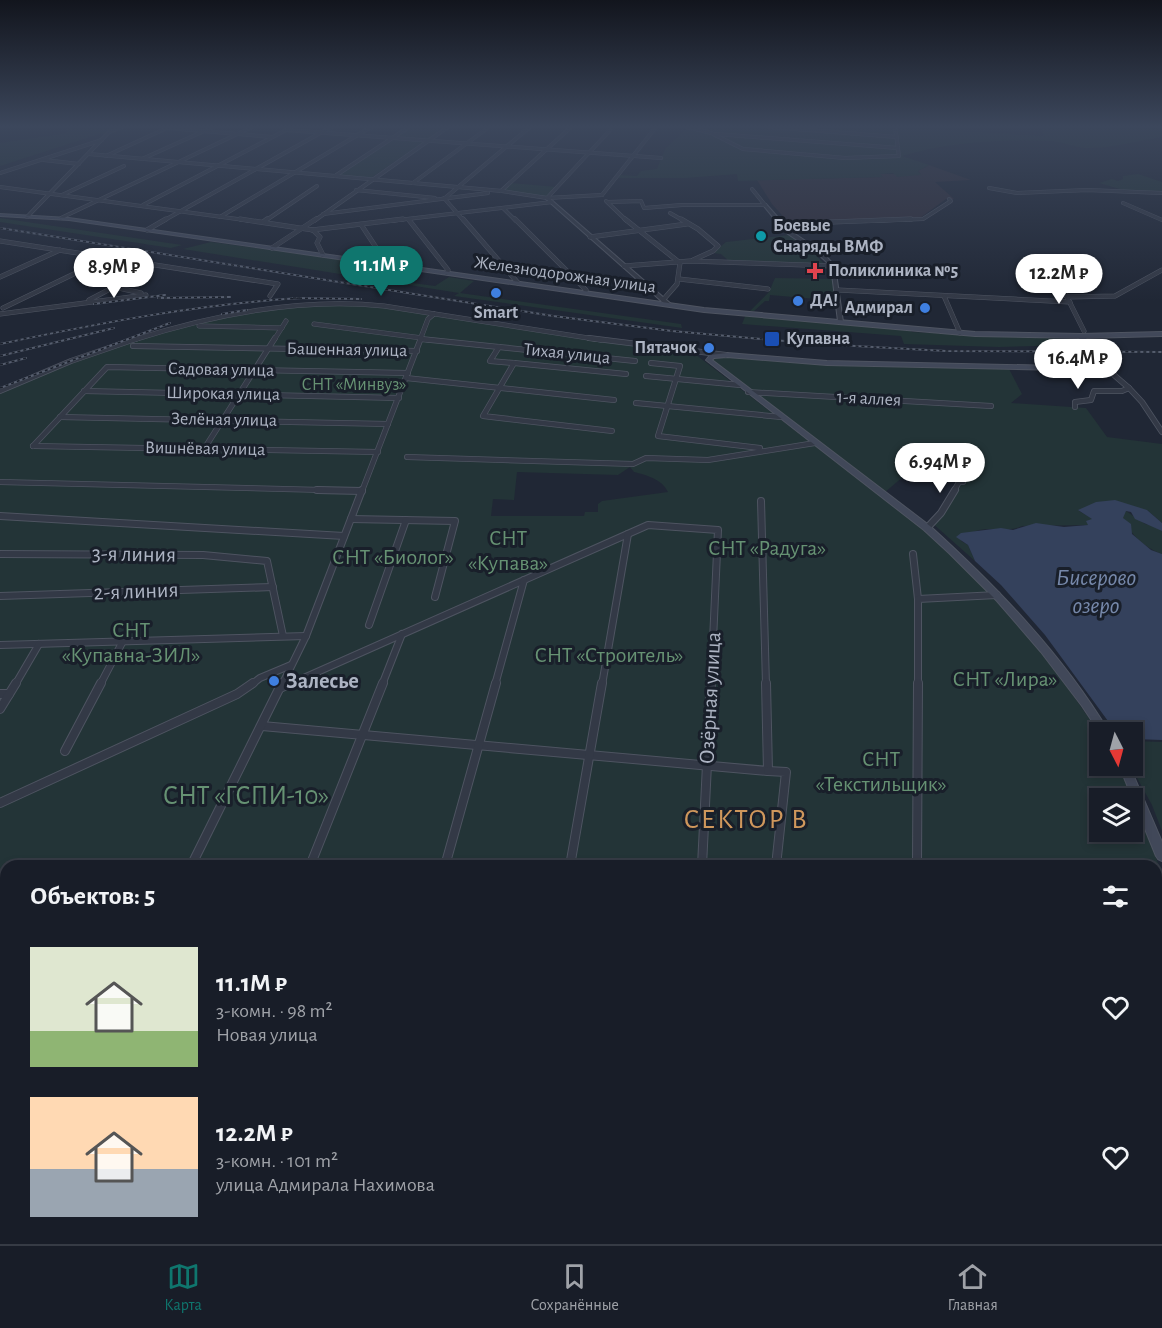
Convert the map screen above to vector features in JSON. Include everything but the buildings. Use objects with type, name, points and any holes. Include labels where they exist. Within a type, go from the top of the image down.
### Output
[{"type":"main road","name":"Железнодорожная улица","points":[[0,215],[61,218],[669,305],[960,333],[1162,334]]},
{"type":"main road","points":[[1082,334],[1107,365],[1107,369],[827,363],[727,355],[712,356],[709,362],[927,528],[998,596],[1056,663],[1097,722]]},
{"type":"main road","points":[[1129,776],[1162,856]]},
{"type":"street","points":[[27,217],[58,185]]},
{"type":"street","points":[[61,195],[83,185]]},
{"type":"street","points":[[61,218],[130,185]]},
{"type":"street","points":[[142,206],[181,185]]},
{"type":"street","points":[[147,230],[227,185]]},
{"type":"street","points":[[220,217],[273,185]]},
{"type":"street","points":[[272,248],[363,185]]},
{"type":"street","points":[[431,185],[501,191],[547,198],[602,195]]},
{"type":"street","points":[[444,199],[460,185]]},
{"type":"street","points":[[323,214],[501,191],[508,185]]},
{"type":"street","points":[[547,198],[559,185]]},
{"type":"street","points":[[602,195],[607,185]]},
{"type":"street","points":[[263,222],[317,186]]},
{"type":"street","points":[[0,187],[304,228],[313,230],[320,237],[316,243],[323,255]]},
{"type":"street","points":[[989,188],[1017,193],[1096,190],[1162,193]]},
{"type":"street","points":[[752,189],[780,224],[820,253],[833,266],[841,321]]},
{"type":"street","points":[[356,190],[444,199],[518,283]]},
{"type":"street","points":[[602,195],[639,231],[680,263],[682,270],[679,279],[663,300]]},
{"type":"street","points":[[547,198],[669,305]]},
{"type":"street","points":[[780,224],[923,219],[951,201],[949,199]]},
{"type":"street","points":[[608,202],[641,201],[644,208],[682,205],[765,205]]},
{"type":"street","points":[[298,231],[362,226],[552,202]]},
{"type":"street","points":[[1123,203],[1162,220]]},
{"type":"street","points":[[503,208],[586,290],[585,292]]},
{"type":"street","points":[[624,266],[690,261],[713,251],[718,246],[698,229],[670,213]]},
{"type":"street","points":[[409,220],[448,270],[447,273]]},
{"type":"street","points":[[590,237],[687,224]]},
{"type":"street","points":[[362,226],[383,258],[384,264]]},
{"type":"street","points":[[3,247],[2,242],[278,284],[270,296]]},
{"type":"street","points":[[0,277],[60,250]]},
{"type":"street","points":[[1,307],[108,258]]},
{"type":"street","points":[[690,261],[833,266]]},
{"type":"street","points":[[1067,297],[1114,296],[1162,270]]},
{"type":"street","points":[[1038,272],[1053,277],[1070,302],[1082,334]]},
{"type":"street","points":[[679,279],[768,289]]},
{"type":"street","points":[[0,314],[146,295],[114,287],[83,303]]},
{"type":"street","points":[[838,290],[1070,302]]},
{"type":"street","points":[[944,296],[960,333]]},
{"type":"street","points":[[0,391],[119,345],[189,323],[228,315],[330,303],[362,303],[432,316]]},
{"type":"street","points":[[330,306],[360,305],[578,337],[727,355]]},
{"type":"street","points":[[1,307],[15,312]]},
{"type":"street","points":[[194,860],[306,636],[421,338],[432,316]]},
{"type":"street","points":[[204,449],[286,321]]},
{"type":"street","name":"Тихая улица","points":[[314,324],[635,361]]},
{"type":"street","points":[[199,326],[282,328]]},
{"type":"street","name":"Башенная улица","points":[[133,346],[417,351]]},
{"type":"street","points":[[499,347],[490,361],[626,374]]},
{"type":"street","points":[[697,351],[709,362]]},
{"type":"street","points":[[514,363],[483,416],[612,431]]},
{"type":"street","points":[[651,363],[680,366],[658,436],[736,443],[755,449],[813,442]]},
{"type":"street","name":"Садовая улица","points":[[84,391],[107,367],[407,376],[614,400]]},
{"type":"street","points":[[1107,369],[1114,373],[1142,402],[1162,432]]},
{"type":"street","points":[[646,375],[740,385]]},
{"type":"street","points":[[1075,407],[1075,402],[1091,400],[1094,391],[1122,391],[1129,388]]},
{"type":"street","points":[[60,417],[84,391]]},
{"type":"street","name":"Широкая улица","points":[[84,391],[399,398]]},
{"type":"street","name":"1-я аллея","points":[[748,392],[991,406]]},
{"type":"street","points":[[636,403],[781,417]]},
{"type":"street","name":"Зелёная улица","points":[[60,417],[388,424]]},
{"type":"street","name":"Вишнёвая улица","points":[[60,417],[33,446],[378,452]]},
{"type":"street","points":[[407,458],[633,464],[646,458],[708,460],[813,442]]},
{"type":"street","points":[[0,482],[362,491]]},
{"type":"street","points":[[927,528],[941,512],[959,482],[963,482]]},
{"type":"street","points":[[761,501],[768,771]]},
{"type":"street","points":[[0,516],[344,536]]},
{"type":"street","points":[[351,519],[455,521],[435,597]]},
{"type":"street","points":[[369,625],[406,520]]},
{"type":"street","name":"Озёрная улица","points":[[628,534],[648,525],[718,530],[702,860]]},
{"type":"street","points":[[280,688],[628,534]]},
{"type":"street","points":[[571,860],[628,534]]},
{"type":"street","name":"3-я линия","points":[[0,554],[203,555],[267,561],[273,587]]},
{"type":"street","points":[[913,554],[918,599],[917,860]]},
{"type":"street","points":[[447,860],[524,580]]},
{"type":"street","points":[[273,587],[283,636]]},
{"type":"street","name":"2-я линия","points":[[0,596],[273,587]]},
{"type":"street","points":[[918,599],[998,596]]},
{"type":"street","points":[[312,860],[402,634]]},
{"type":"street","points":[[0,645],[306,636]]},
{"type":"street","points":[[65,752],[123,641]]},
{"type":"street","points":[[0,709],[39,644]]},
{"type":"street","points":[[0,803],[237,694],[260,678],[292,664]]},
{"type":"street","points":[[0,694],[9,694]]},
{"type":"street","points":[[262,726],[786,772],[777,860]]},
{"type":"shaded area","points":[[760,185],[938,185],[954,199],[946,199],[920,218],[788,222],[772,204]]},
{"type":"green space","points":[[509,185],[557,187],[547,197],[503,191]]},
{"type":"green space","points":[[1106,185],[1162,185],[1162,192],[1123,190]]},
{"type":"green space","points":[[0,218],[182,245],[171,248],[0,222]]},
{"type":"green space","points":[[790,235],[813,252],[826,266],[732,264],[721,254],[713,253],[726,242]]},
{"type":"green space","points":[[211,242],[388,266],[385,269],[391,270],[387,274],[408,277],[405,282],[435,286],[449,277],[474,281],[460,293],[681,324],[682,328],[454,296],[459,293],[183,249]]},
{"type":"green space","points":[[775,278],[836,279],[838,293],[820,294],[817,299],[770,295],[769,301],[765,301],[754,311],[750,311],[769,292]]},
{"type":"green space","points":[[362,303],[691,351],[924,529],[993,596],[1051,663],[1091,722],[1089,722],[1089,776],[1123,776],[1128,788],[1089,788],[1089,842],[1143,842],[1143,825],[1157,860],[0,860],[0,391],[73,362],[198,321],[281,308]],"holes":[[[630,467],[634,472],[658,481],[668,492],[602,501],[598,504],[598,512],[585,512],[584,516],[491,516],[493,499],[514,500],[517,472],[618,475]]]},
{"type":"green space","points":[[746,314],[907,328],[912,332],[1070,339],[1075,345],[999,347],[904,344],[901,336],[742,324]]},
{"type":"green space","points":[[727,356],[826,365],[1009,369],[1022,394],[1011,403],[1086,408],[1107,437],[1162,444],[1162,523],[1147,510],[1079,511],[1093,519],[1088,525],[984,529],[969,534],[961,541],[968,545],[975,561],[931,522],[960,478],[974,475],[960,458],[931,453],[884,493],[712,360],[715,357]]},
{"type":"green space","points":[[1126,511],[1145,524],[1162,531],[1162,554],[1149,548],[1134,535],[1122,518]]},
{"type":"green space","points":[[1143,741],[1162,742],[1162,831],[1136,776],[1143,776]]},
{"type":"water","name":"Бисерово озеро","points":[[1115,500],[1147,510],[1162,523],[1162,531],[1135,519],[1131,512],[1126,511],[1123,518],[1131,524],[1132,534],[1151,550],[1162,554],[1162,740],[1143,739],[1143,722],[1109,722],[1045,635],[1001,585],[975,561],[968,545],[956,537],[961,533],[1001,528],[1013,530],[1036,523],[1064,527],[1088,525],[1086,521],[1092,519],[1078,510],[1096,502]]},
{"type":"railway","points":[[0,228],[553,316],[672,331],[819,344],[946,351],[1162,352]]},
{"type":"railway","points":[[94,304],[165,295]]},
{"type":"railway","points":[[158,298],[230,297]]},
{"type":"railway","points":[[293,298],[300,298]]},
{"type":"railway","points":[[0,344],[150,315],[300,298]]},
{"type":"railway","points":[[300,298],[361,299]]},
{"type":"railway","points":[[222,314],[247,310]]},
{"type":"railway","points":[[0,388],[170,323]]},
{"type":"railway","points":[[0,356],[114,328]]},
{"type":"railway","points":[[0,365],[26,358]]},
{"type":"place","name":"Боевые Снаряды ВМФ","points":[[761,236]]},
{"type":"place","name":"Поликлиника №5","points":[[815,271]]},
{"type":"place","name":"Smart","points":[[496,293]]},
{"type":"place","name":"ДА!","points":[[798,301]]},
{"type":"place","name":"Адмирал","points":[[925,308]]},
{"type":"place","name":"Купавна","points":[[772,339]]},
{"type":"place","name":"Пятачок","points":[[709,348]]},
{"type":"place","name":"Залесье","points":[[274,681]]},
{"type":"district","name":"СЕКТОР В","points":[[746,820]]},
{"type":"park label","name":"СНТ «Минвуз»","points":[[354,385]]},
{"type":"park label","name":"СНТ «Радуга»","points":[[767,548]]},
{"type":"park label","name":"СНТ «Купава»","points":[[508,550]]},
{"type":"park label","name":"СНТ «Биолог»","points":[[393,557]]},
{"type":"park label","name":"СНТ «Купавна-ЗИЛ»","points":[[131,642]]},
{"type":"park label","name":"СНТ «Строитель»","points":[[609,655]]},
{"type":"park label","name":"СНТ «Лира»","points":[[1005,679]]},
{"type":"park label","name":"СНТ «Текстильщик»","points":[[881,772]]},
{"type":"park label","name":"СНТ «ГСПИ-10»","points":[[246,795]]}]
